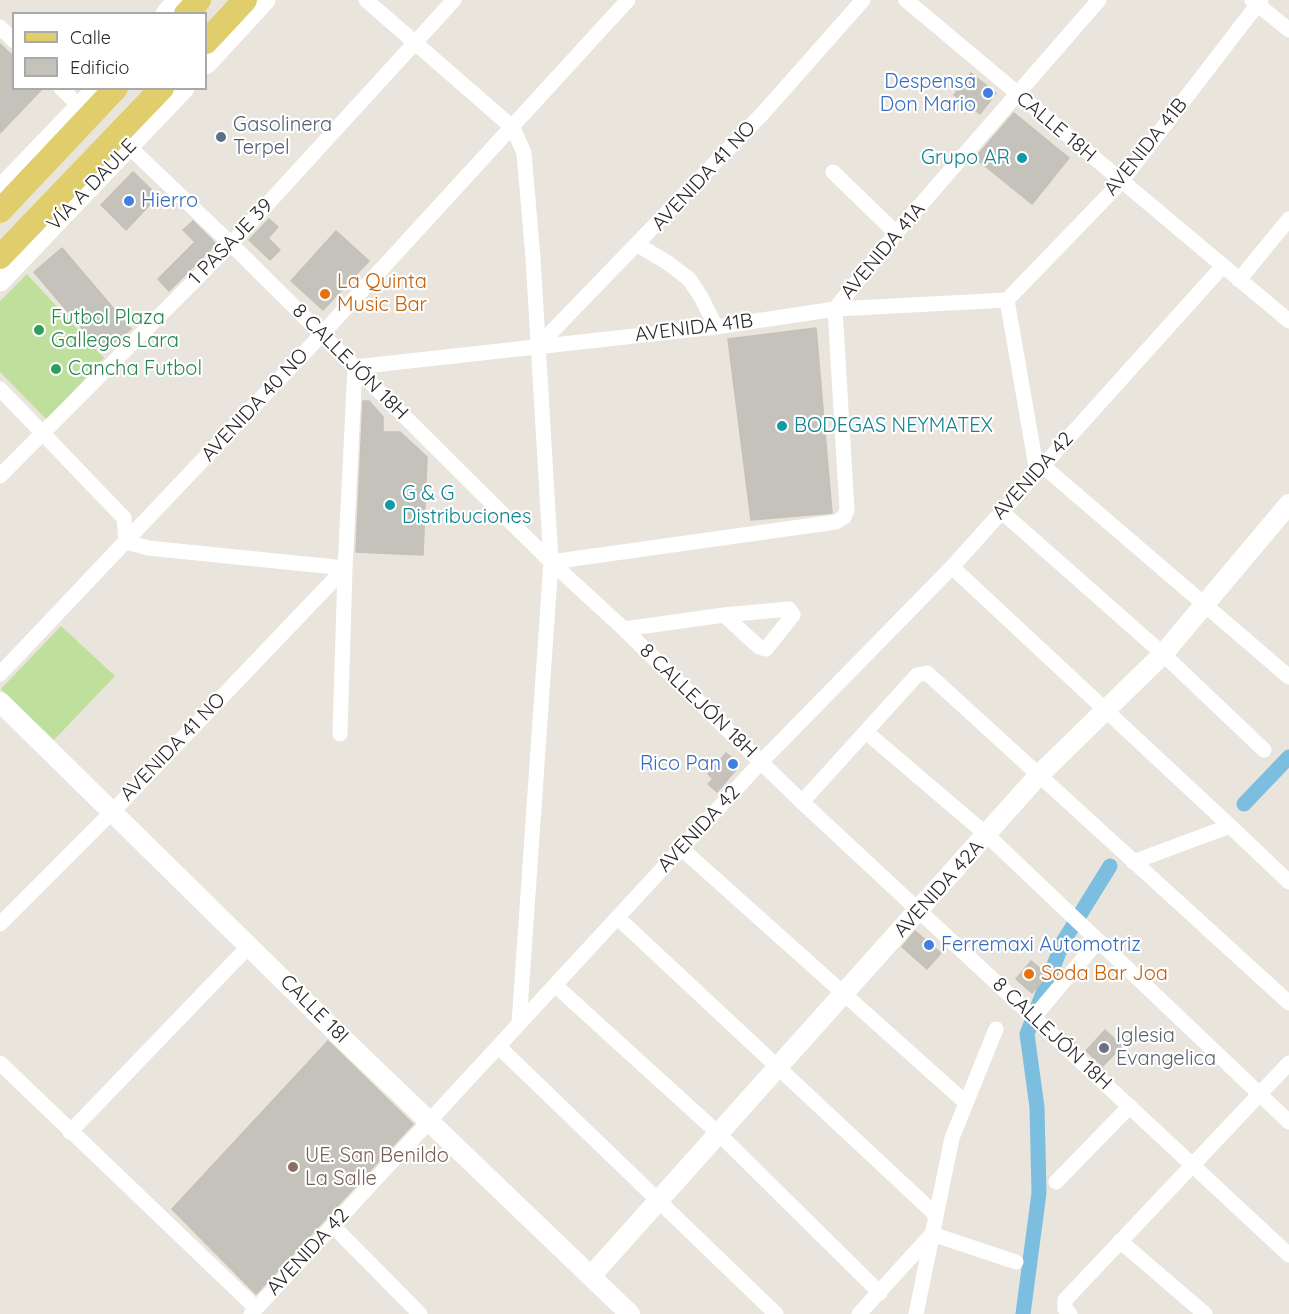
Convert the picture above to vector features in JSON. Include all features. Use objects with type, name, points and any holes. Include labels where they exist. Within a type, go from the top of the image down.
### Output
[{"type":"main road","points":[[168,12],[178,0]]},
{"type":"main road","points":[[188,12],[199,0]]},
{"type":"main road","points":[[207,41],[245,0]]},
{"type":"main road","points":[[207,63],[265,0]]},
{"type":"main road","points":[[0,212],[85,112],[97,90]]},
{"type":"main road","points":[[0,190],[85,112],[113,90]]},
{"type":"main road","name":"VÍA A DAULE","points":[[0,281],[123,141],[161,90]]},
{"type":"main road","name":"VÍA A DAULE","points":[[0,257],[123,141],[182,90]]},
{"type":"street","points":[[366,0],[513,128],[524,153],[539,345],[551,562],[519,1024]]},
{"type":"street","name":"1 PASAJE 39","points":[[0,476],[231,244],[454,0]]},
{"type":"street","name":"AVENIDA 40 NO","points":[[0,674],[322,334],[628,0]]},
{"type":"street","name":"AVENIDA 41 NO","points":[[539,345],[764,112],[863,0]]},
{"type":"street","name":"CALLE 18H","points":[[906,0],[1289,321]]},
{"type":"street","name":"AVENIDA 41A","points":[[551,562],[836,522],[844,517],[847,510],[835,309],[896,233],[1099,0]]},
{"type":"street","points":[[1257,2],[1289,30]]},
{"type":"street","name":"AVENIDA 41B","points":[[355,367],[716,327],[835,309],[1007,300],[1121,182],[1257,2]]},
{"type":"street","points":[[0,27],[12,39]]},
{"type":"street","points":[[64,90],[85,112]]},
{"type":"street","name":"8 CALLEJÓN 18H","points":[[123,141],[231,244],[551,562],[624,629],[802,802],[1289,1255]]},
{"type":"street","points":[[833,172],[896,233]]},
{"type":"street","points":[[1239,280],[1289,219]]},
{"type":"street","points":[[638,245],[689,279],[716,327]]},
{"type":"street","name":"AVENIDA 42","points":[[254,1311],[761,762],[952,567],[1222,267]]},
{"type":"street","points":[[1007,300],[1040,469],[1206,605],[1289,677]]},
{"type":"street","points":[[340,734],[355,367]]},
{"type":"street","points":[[0,389],[124,518],[126,542],[148,548],[345,568]]},
{"type":"street","name":"AVENIDA 42A","points":[[591,1276],[1038,776],[1107,712],[1163,654],[1289,504]]},
{"type":"street","points":[[1002,512],[1163,654],[1264,750]]},
{"type":"street","points":[[952,567],[1289,882]]},
{"type":"street","name":"AVENIDA 41 NO","points":[[0,924],[113,811],[345,568]]},
{"type":"street","points":[[624,629],[724,615]]},
{"type":"street","points":[[802,802],[918,675],[927,673],[1289,1003]]},
{"type":"street","name":"CALLE 18I","points":[[0,702],[250,945],[338,1034],[630,1314]]},
{"type":"street","points":[[866,732],[987,835],[1289,1122]]},
{"type":"street","points":[[1133,862],[1230,826]]},
{"type":"street","points":[[682,849],[846,993],[966,1103]]},
{"type":"street","points":[[618,918],[935,1214]]},
{"type":"street","points":[[1034,1017],[1098,940]]},
{"type":"street","points":[[70,1132],[250,945]]},
{"type":"street","points":[[556,986],[719,1134],[880,1293]]},
{"type":"street","points":[[916,1314],[952,1138],[996,1029]]},
{"type":"street","points":[[499,1047],[776,1314]]},
{"type":"street","points":[[0,1063],[254,1311]]},
{"type":"street","points":[[1070,1314],[1065,1309],[1065,1300],[1194,1167],[1258,1094],[1289,1063]]},
{"type":"street","points":[[1056,1182],[1130,1106]]},
{"type":"street","points":[[333,1226],[420,1314]]},
{"type":"street","points":[[859,1314],[932,1234]]},
{"type":"street","points":[[932,1234],[1016,1262]]},
{"type":"street","points":[[1120,1241],[1205,1314]]},
{"type":"green space","name":"Futbol Plaza Gallegos Lara","points":[[27,274],[104,358],[47,420],[0,372],[0,301]]},
{"type":"green space","points":[[61,626],[115,676],[54,740],[1,689]]},
{"type":"building","points":[[0,44],[12,55],[12,90],[41,90],[0,133]]},
{"type":"building","points":[[971,73],[996,93],[980,114],[954,95]]},
{"type":"building","name":"Grupo AR","points":[[1014,113],[1069,158],[1032,204],[975,158]]},
{"type":"building","name":"Hierro","points":[[133,172],[158,196],[126,230],[101,205]]},
{"type":"building","points":[[269,219],[278,227],[268,238],[280,250],[270,260],[249,240]]},
{"type":"building","points":[[193,221],[216,244],[169,291],[158,279],[195,242],[183,230]]},
{"type":"building","points":[[336,231],[369,261],[323,310],[291,281]]},
{"type":"building","points":[[62,248],[131,329],[102,352],[34,272]]},
{"type":"building","name":"BODEGAS NEYMATEX","points":[[816,328],[832,513],[751,520],[728,339]]},
{"type":"building","name":"G & G Distribuciones","points":[[363,401],[369,401],[383,417],[383,432],[400,432],[427,457],[423,555],[356,552]]},
{"type":"building","points":[[726,753],[740,765],[717,792],[708,784],[713,779],[708,774]]},
{"type":"building","points":[[915,931],[941,953],[927,969],[902,947]]},
{"type":"building","points":[[1031,961],[1048,975],[1032,993],[1016,979]]},
{"type":"building","name":"Iglesia Evangelica","points":[[1105,1030],[1122,1046],[1103,1066],[1086,1051]]},
{"type":"building","name":"UE. San Benildo La Salle","points":[[328,1041],[413,1124],[256,1294],[172,1209]]},
{"type":"waterway","points":[[1244,804],[1289,757]]},
{"type":"waterway","points":[[1023,1314],[1039,1193],[1037,1107],[1027,1034],[1063,942],[1110,866]]},
{"type":"place","name":"Despensa Don Mario","points":[[988,93]]},
{"type":"place","name":"Gasolinera Terpel","points":[[221,137]]},
{"type":"place","name":"Grupo AR","points":[[1022,158]]},
{"type":"place","name":"Hierro","points":[[129,201]]},
{"type":"place","name":"La Quinta Music Bar","points":[[325,294]]},
{"type":"place","name":"Futbol Plaza Gallegos Lara","points":[[39,330]]},
{"type":"place","name":"Cancha Futbol","points":[[56,369]]},
{"type":"place","name":"BODEGAS NEYMATEX","points":[[782,426]]},
{"type":"place","name":"G & G Distribuciones","points":[[390,505]]},
{"type":"place","name":"Rico Pan","points":[[733,764]]},
{"type":"place","name":"Ferremaxi Automotriz","points":[[929,945]]},
{"type":"place","name":"Soda Bar Joa","points":[[1029,974]]},
{"type":"place","name":"Iglesia Evangelica","points":[[1104,1048]]},
{"type":"place","name":"UE. San Benildo La Salle","points":[[293,1167]]}]
